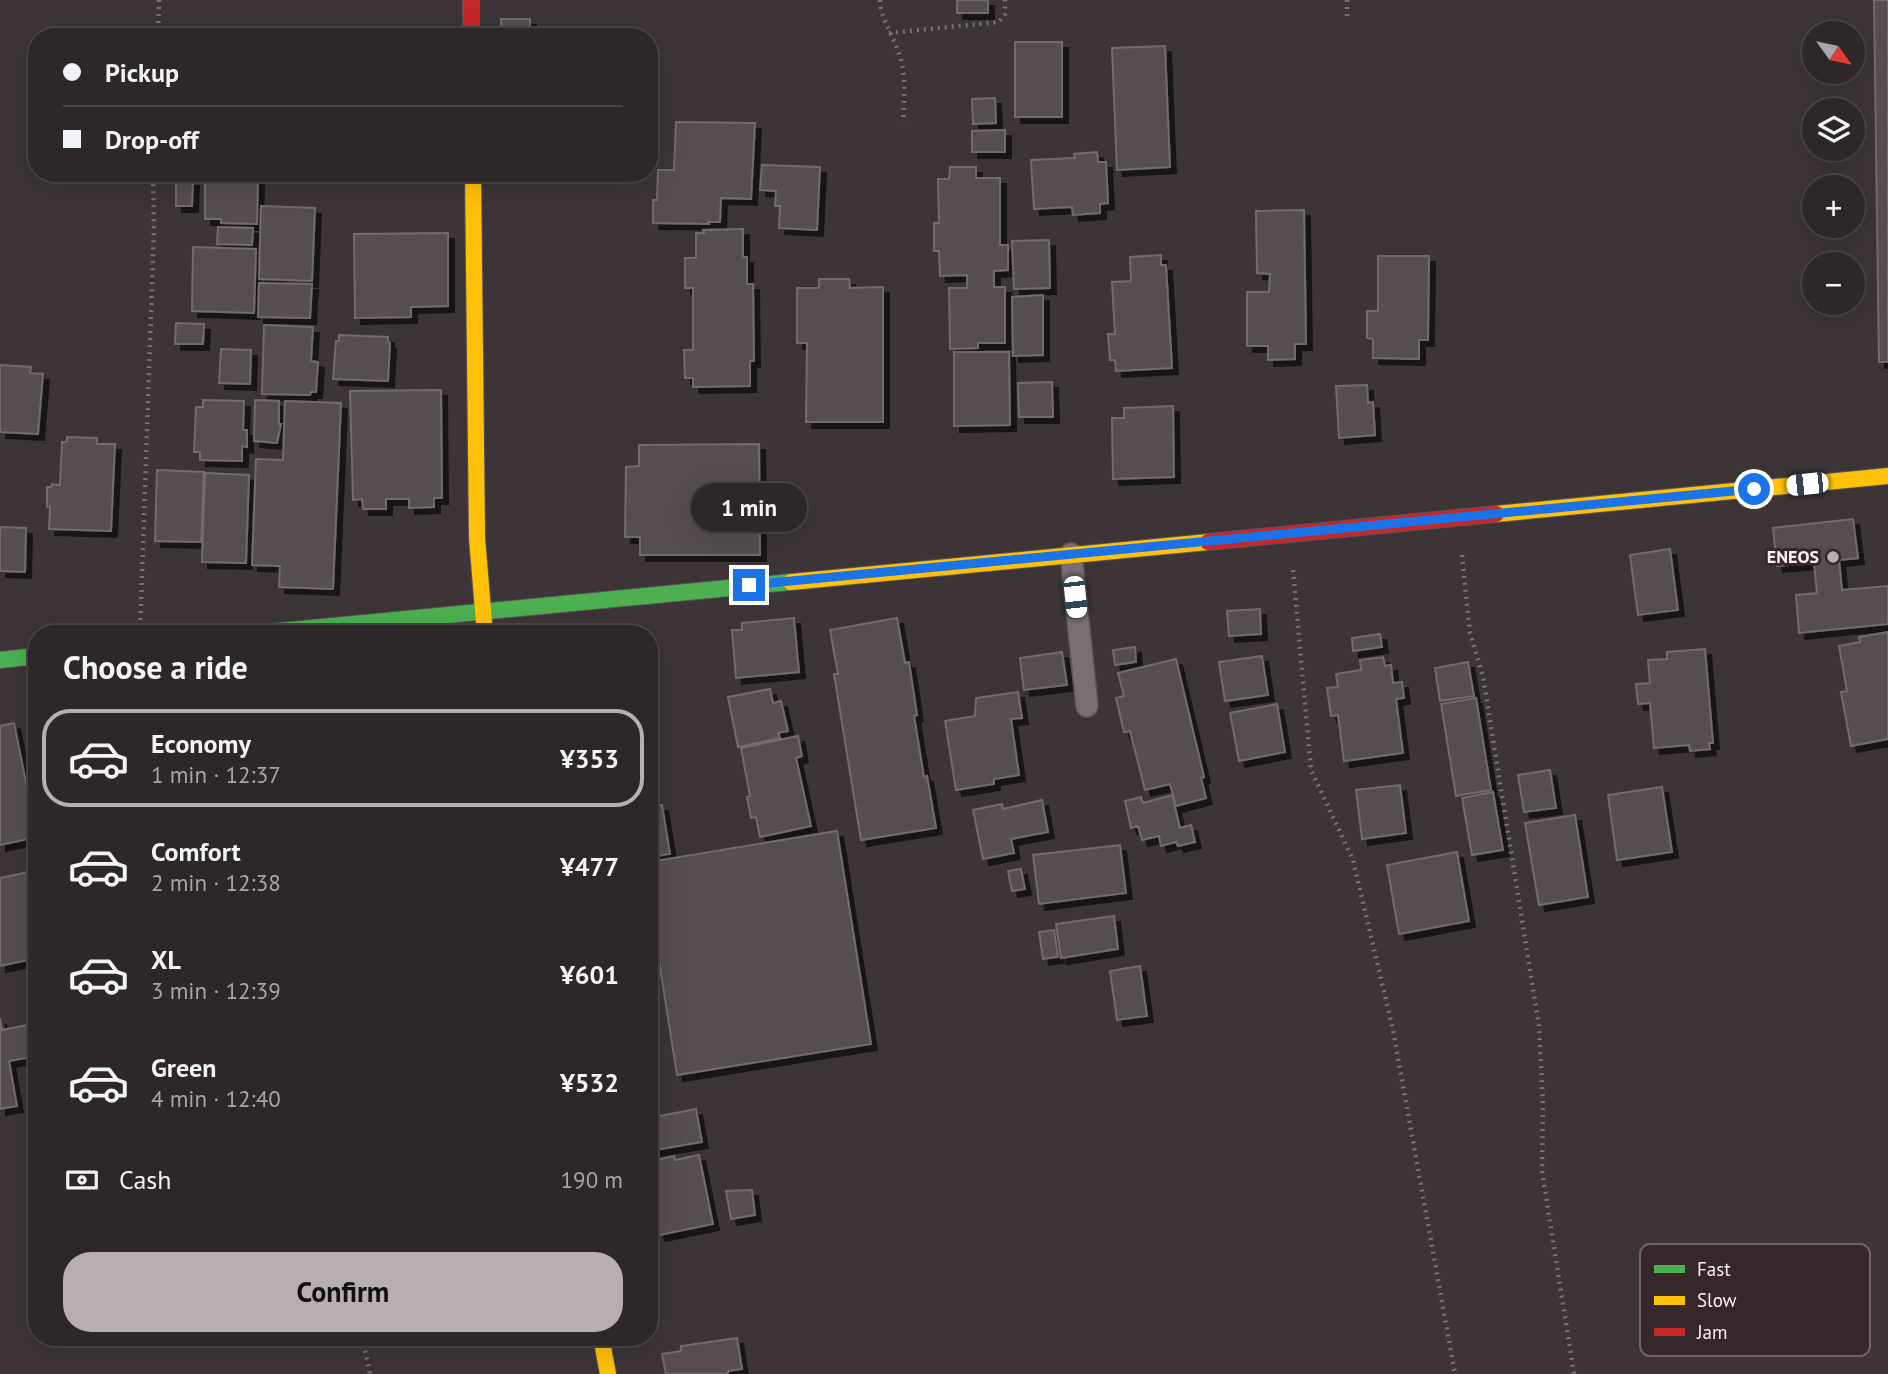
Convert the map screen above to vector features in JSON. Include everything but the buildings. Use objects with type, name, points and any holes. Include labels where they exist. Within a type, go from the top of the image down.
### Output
[{"type":"street","points":[[471,0],[471,28]]},
{"type":"street","points":[[473,182],[477,538],[484,625]]},
{"type":"street","points":[[337,625],[1888,476]]},
{"type":"street","points":[[0,660],[28,657]]},
{"type":"street","points":[[603,1346],[608,1374]]},
{"type":"lane","points":[[1071,554],[1087,706]]},
{"type":"path","points":[[158,28],[159,0]]},
{"type":"path","points":[[880,0],[880,12],[898,50],[904,73],[903,122]]},
{"type":"path","points":[[889,33],[999,22],[1005,14],[1005,0]]},
{"type":"path","points":[[1347,0],[1347,17]]},
{"type":"path","points":[[140,625],[153,182]]},
{"type":"path","points":[[1458,518],[1470,633],[1483,677],[1539,1026],[1543,1105],[1542,1171],[1574,1374]]},
{"type":"path","points":[[1290,534],[1311,770],[1353,860],[1393,1030],[1455,1374]]},
{"type":"path","points":[[364,1346],[370,1374]]},
{"type":"traffic: fast","points":[[344,625],[791,582]]},
{"type":"traffic: fast","points":[[0,660],[28,657]]},
{"type":"traffic: slow","points":[[473,182],[477,538],[484,625]]},
{"type":"traffic: slow","points":[[1496,514],[1888,476]]},
{"type":"traffic: slow","points":[[791,582],[1208,542]]},
{"type":"traffic: slow","points":[[603,1346],[608,1374]]},
{"type":"traffic: jam","points":[[471,0],[471,28]]},
{"type":"traffic: jam","points":[[1208,542],[1496,514]]},
{"type":"place","name":"ENEOS","points":[[1833,557]]},
{"type":"route","points":[[749,585],[1754,489]]}]
